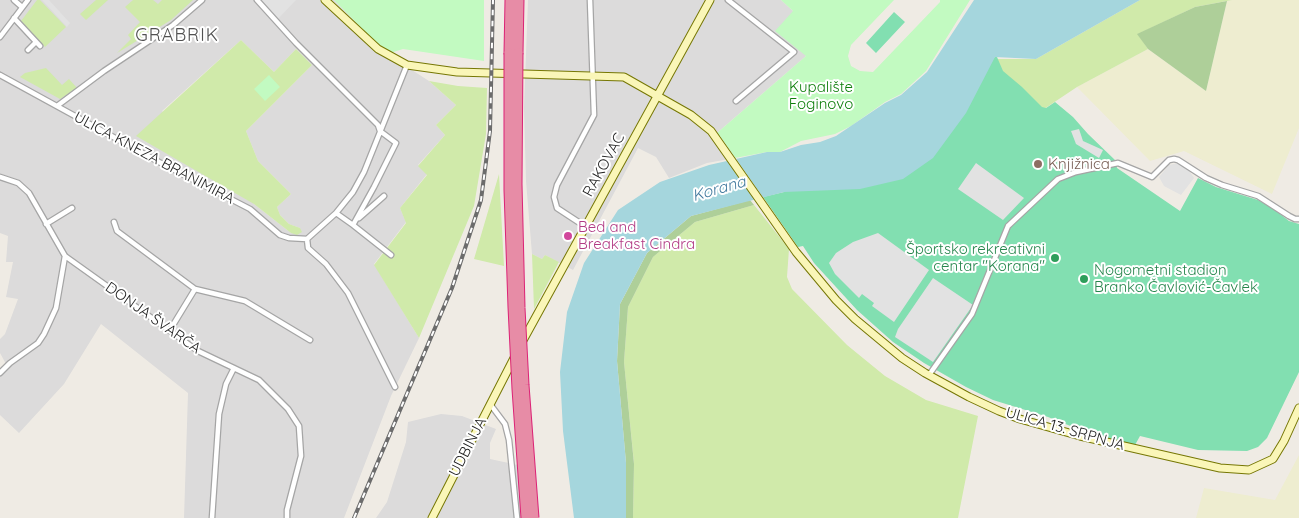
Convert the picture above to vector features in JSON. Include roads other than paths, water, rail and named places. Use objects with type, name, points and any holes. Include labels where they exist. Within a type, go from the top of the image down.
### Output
[{"type":"highway","points":[[510,0],[514,53],[520,308],[534,518]]},
{"type":"highway","points":[[519,0],[514,53],[510,190],[516,389],[526,518]]},
{"type":"street","points":[[14,0],[22,7]]},
{"type":"street","points":[[0,38],[28,0]]},
{"type":"street","points":[[57,106],[104,71],[172,25],[202,0]]},
{"type":"street","points":[[257,0],[302,49],[378,125],[380,131],[396,143],[354,222]]},
{"type":"street","points":[[325,0],[378,49],[407,65],[364,172],[353,192],[336,213],[307,239],[308,248],[326,264],[348,293],[395,387]]},
{"type":"street","points":[[586,227],[557,208],[554,197],[557,185],[594,115],[590,0]]},
{"type":"street","name":"RAKOVAC","points":[[490,404],[710,0]]},
{"type":"street","points":[[728,0],[794,52],[736,101]]},
{"type":"street","points":[[14,18],[38,44],[28,50]]},
{"type":"street","name":"ULICA 13. SRPNJA","points":[[407,65],[457,72],[624,77],[658,96],[701,121],[717,138],[791,245],[836,300],[855,319],[902,358],[929,375],[969,397],[1020,419],[1070,434],[1220,468],[1250,470],[1272,459],[1284,441],[1299,408]]},
{"type":"street","name":"ULICA KNEZA BRANIMIRA","points":[[0,75],[250,209],[280,235],[289,238],[307,239]]},
{"type":"street","points":[[929,375],[972,314],[1008,226],[1058,179],[1076,172],[1118,163],[1124,164],[1152,178],[1169,160],[1174,159],[1206,178],[1258,196],[1289,216],[1299,219]]},
{"type":"street","name":"DONJA ŠVARČA","points":[[0,177],[13,180],[29,192],[65,256],[198,351],[259,380],[294,417],[299,426],[301,456],[287,510],[287,518]]},
{"type":"street","points":[[354,222],[384,196]]},
{"type":"street","points":[[46,224],[72,208]]},
{"type":"street","points":[[336,213],[354,222],[391,255]]},
{"type":"street","points":[[114,222],[117,231],[195,289],[245,301],[310,340]]},
{"type":"street","points":[[0,373],[10,363],[38,343],[44,334],[56,308],[65,256]]},
{"type":"street","points":[[170,330],[195,289]]},
{"type":"street","points":[[212,518],[219,414],[226,384],[234,368]]},
{"type":"street","name":"UDBINJA","points":[[432,518],[490,404],[506,424],[517,518]]},
{"type":"water","name":"Korana","points":[[974,0],[1140,0],[1036,59],[995,57],[966,113],[933,158],[903,179],[860,189],[784,192],[691,216],[647,253],[620,304],[617,361],[626,463],[626,518],[574,518],[563,431],[560,372],[567,312],[584,263],[618,210],[660,182],[709,165],[767,152],[780,152],[836,136],[885,103],[901,95],[927,72]]},
{"type":"railway","points":[[354,518],[452,288],[481,200],[490,131],[493,0]]},
{"type":"place","name":"Knjižnica","points":[[1038,164]]},
{"type":"place","name":"Bed and Breakfast Cindra","points":[[568,236]]},
{"type":"place","name":"Športsko rekreativni centar \"Korana\"","points":[[1055,258]]},
{"type":"place","name":"Nogometni stadion Branko Čavlović-Čavlek","points":[[1084,279]]},
{"type":"district","name":"GRABRIK","points":[[177,36]]},
{"type":"park label","name":"Kupalište Foginovo","points":[[821,96]]}]
